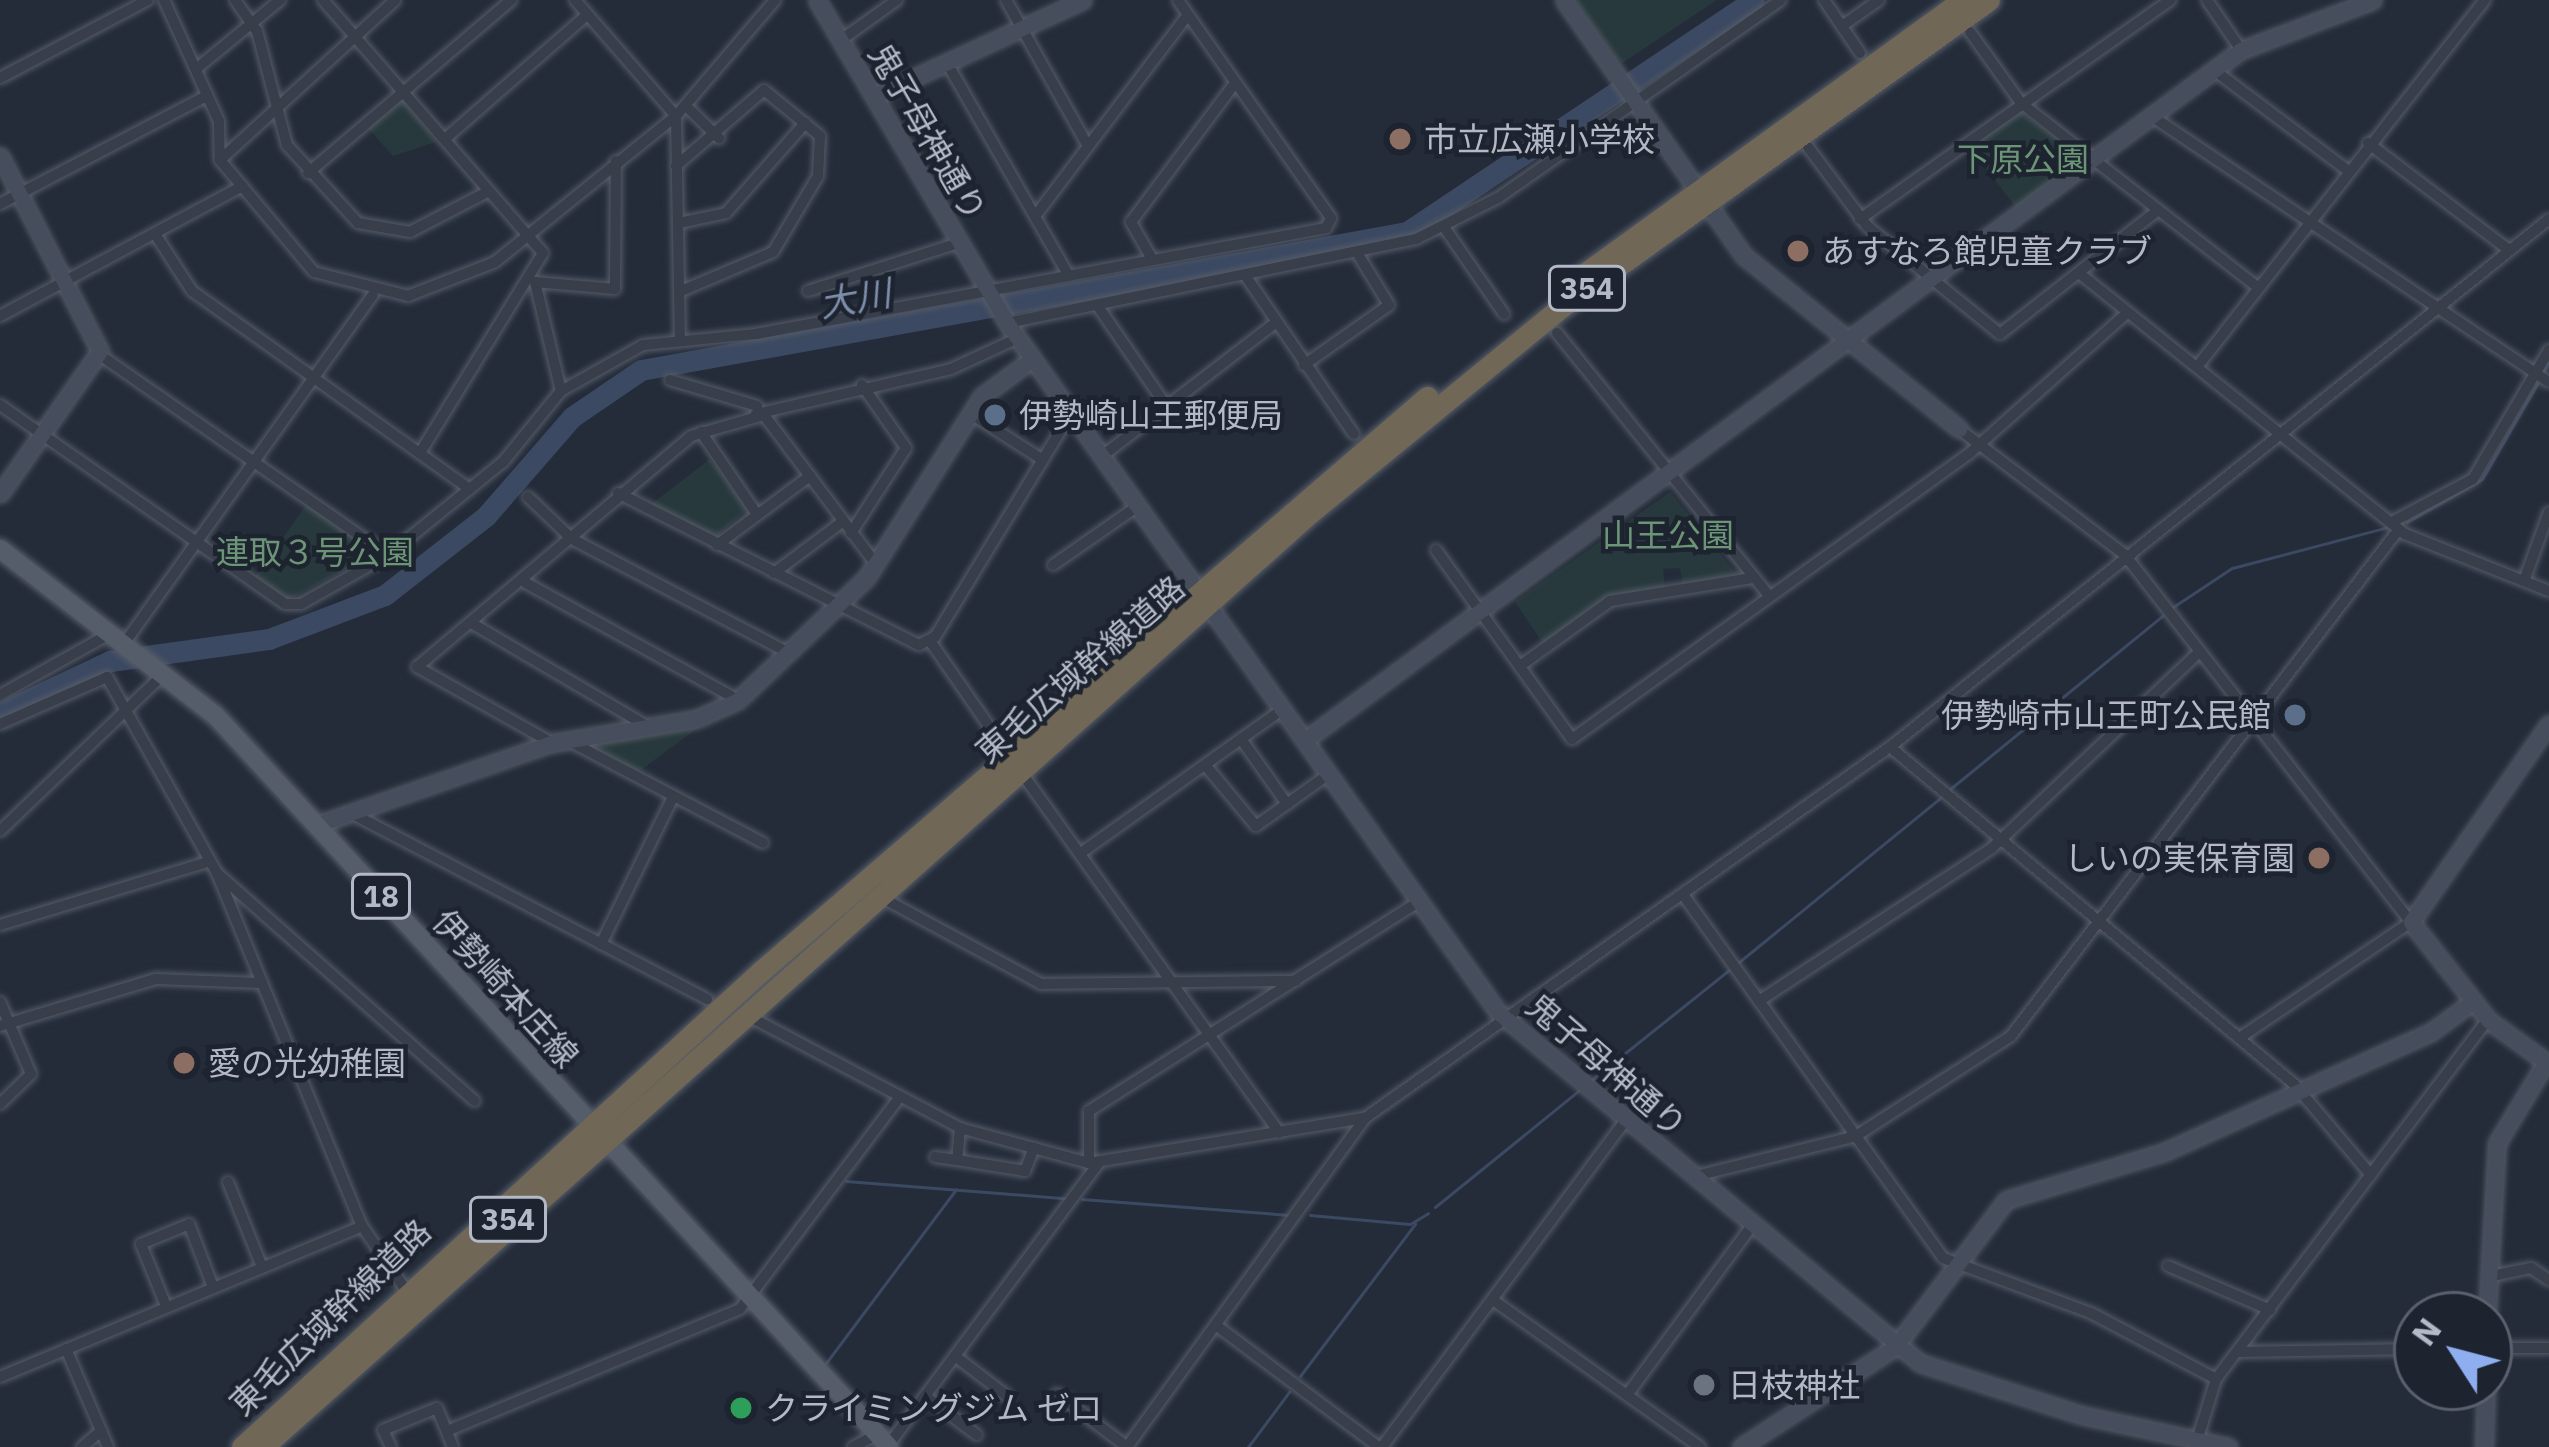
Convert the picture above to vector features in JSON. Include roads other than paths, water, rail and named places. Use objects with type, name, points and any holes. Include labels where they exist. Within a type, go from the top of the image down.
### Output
[{"type":"highway","name":"東毛広域幹線道路","points":[[242,1447],[1201,596],[1701,195],[1962,0]]},
{"type":"highway","name":"東毛広域幹線道路","points":[[1701,195],[1989,0]]},
{"type":"highway","name":"東毛広域幹線道路","points":[[595,1131],[877,894],[1201,596]]},
{"type":"highway","name":"東毛広域幹線道路","points":[[263,1447],[411,1296]]},
{"type":"main road","name":"伊勢崎本庄線","points":[[0,549],[160,667],[316,825],[885,1443]]},
{"type":"street","points":[[0,78],[148,0]]},
{"type":"street","points":[[164,0],[207,96],[220,160],[314,272],[374,295],[450,287],[525,233],[688,106],[775,0]]},
{"type":"street","points":[[235,0],[253,22],[272,109],[308,173],[358,223],[387,232],[441,223],[489,190]]},
{"type":"street","points":[[196,69],[280,0]]},
{"type":"street","points":[[323,0],[544,253],[535,282],[420,453]]},
{"type":"street","points":[[220,160],[395,0]]},
{"type":"street","points":[[308,173],[511,0]]},
{"type":"street","points":[[575,0],[676,116],[680,338]]},
{"type":"street","name":"鬼子母神通り","points":[[817,0],[1005,321],[1507,1020],[1895,1347],[1996,1390],[2196,1444],[2229,1447]]},
{"type":"street","points":[[841,40],[897,0]]},
{"type":"street","points":[[1006,0],[1088,146]]},
{"type":"street","points":[[874,96],[1083,0]]},
{"type":"street","points":[[0,405],[292,606],[388,555],[470,489],[561,391],[643,345],[756,334],[1330,224],[1178,0]]},
{"type":"street","points":[[1564,0],[1744,256],[2129,562],[2472,1002],[2488,1020],[2548,1063],[2497,1143],[2487,1291]]},
{"type":"street","points":[[1005,321],[1359,256],[1444,226],[1781,0]]},
{"type":"street","points":[[1824,0],[1860,53]]},
{"type":"street","points":[[1842,26],[1879,0]]},
{"type":"street","points":[[1860,219],[2170,0]]},
{"type":"street","points":[[2207,0],[2241,50]]},
{"type":"street","points":[[1305,740],[1854,345],[2241,50],[2373,0]]},
{"type":"street","points":[[2197,367],[2255,285],[2485,0]]},
{"type":"street","points":[[446,138],[587,15]]},
{"type":"street","points":[[1036,215],[1188,16]]},
{"type":"street","points":[[1970,32],[2021,103],[2255,285]]},
{"type":"street","points":[[947,62],[1068,274]]},
{"type":"street","points":[[2214,70],[2347,170]]},
{"type":"street","points":[[1151,260],[1130,222],[1235,83]]},
{"type":"street","points":[[676,166],[719,138],[764,90],[820,136],[818,176],[773,252],[681,291]]},
{"type":"street","points":[[0,205],[207,96]]},
{"type":"street","points":[[688,106],[719,138]]},
{"type":"street","points":[[2153,117],[2549,382]]},
{"type":"street","points":[[679,223],[727,214],[805,123]]},
{"type":"street","points":[[2368,143],[2509,250]]},
{"type":"street","points":[[1808,147],[1860,219],[2000,334],[2158,210]]},
{"type":"street","points":[[0,156],[67,280],[100,355],[388,555]]},
{"type":"street","points":[[535,282],[615,289],[616,161]]},
{"type":"street","points":[[0,316],[242,186]]},
{"type":"street","points":[[1057,1394],[1127,1447],[1365,1118],[1890,747],[2129,562],[2549,219]]},
{"type":"street","points":[[1444,226],[1504,314]]},
{"type":"street","points":[[155,234],[192,291],[470,489]]},
{"type":"street","points":[[808,291],[958,243]]},
{"type":"street","points":[[1304,365],[1389,305],[1359,256]]},
{"type":"street","points":[[2079,273],[2396,525],[2549,591]]},
{"type":"street","points":[[1247,278],[1274,324],[1354,434]]},
{"type":"street","points":[[535,282],[561,391]]},
{"type":"street","points":[[0,695],[122,639],[197,543],[374,295]]},
{"type":"street","points":[[1097,305],[1163,401]]},
{"type":"street","points":[[1436,550],[1572,739],[1983,443],[2127,313]]},
{"type":"street","points":[[1101,457],[1163,401],[1274,324]]},
{"type":"street","points":[[1557,333],[1769,596]]},
{"type":"street","points":[[763,843],[417,667],[526,583],[618,493],[701,432],[756,410],[951,369],[1018,338]]},
{"type":"street","points":[[1692,1178],[1856,1136],[2011,1036],[2254,721],[2396,525],[2473,479],[2549,350]]},
{"type":"street","points":[[0,494],[100,355]]},
{"type":"street","points":[[316,825],[559,741],[646,726],[738,700],[794,657],[840,606],[876,564],[971,414],[1031,359]]},
{"type":"street","points":[[670,380],[756,410],[876,564]]},
{"type":"street","points":[[851,533],[907,448],[862,386]]},
{"type":"street","points":[[971,414],[1043,460]]},
{"type":"street","points":[[930,641],[1070,415]]},
{"type":"street","points":[[701,432],[756,513]]},
{"type":"street","points":[[717,544],[809,476]]},
{"type":"street","points":[[618,493],[840,606],[930,641],[993,732]]},
{"type":"street","points":[[528,497],[572,539],[794,657]]},
{"type":"street","points":[[1053,566],[1138,506]]},
{"type":"street","points":[[2524,581],[2549,512]]},
{"type":"street","points":[[773,573],[842,522]]},
{"type":"street","points":[[1520,666],[1610,602],[1752,578]]},
{"type":"street","points":[[526,583],[738,700]]},
{"type":"street","points":[[473,624],[646,726]]},
{"type":"street","points":[[1759,1001],[2000,840],[2199,652]]},
{"type":"street","points":[[0,831],[160,667]]},
{"type":"street","points":[[0,724],[103,676],[217,873],[475,1101]]},
{"type":"street","points":[[1081,853],[1283,710]]},
{"type":"street","points":[[2242,1037],[2411,922],[2549,724]]},
{"type":"street","points":[[1241,740],[1287,804]]},
{"type":"street","points":[[1890,747],[2242,1037],[2294,1084],[2371,1175]]},
{"type":"street","points":[[1206,766],[1249,825],[1329,775]]},
{"type":"street","points":[[1026,779],[1279,1133]]},
{"type":"street","points":[[601,944],[674,797]]},
{"type":"street","points":[[348,811],[707,999]]},
{"type":"street","points":[[0,925],[208,862]]},
{"type":"street","points":[[217,873],[362,1226],[411,1296]]},
{"type":"street","points":[[877,894],[1041,984],[1296,981]]},
{"type":"street","points":[[1684,896],[1856,1136],[1957,1267],[2091,1313],[2216,1379]]},
{"type":"street","points":[[853,1447],[885,1443],[925,1396],[1094,1163],[1089,1111],[1420,902]]},
{"type":"street","points":[[4,1024],[156,979],[260,983]]},
{"type":"street","points":[[0,1002],[4,1024],[31,1074],[0,1104]]},
{"type":"street","points":[[1741,1447],[1895,1347],[2021,1192],[2164,1152],[2294,1084],[2431,1032],[2472,1002]]},
{"type":"street","points":[[756,1020],[960,1128],[1094,1163],[1365,1118]]},
{"type":"street","points":[[2196,1444],[2216,1379],[2488,1020]]},
{"type":"street","points":[[447,1431],[750,1299],[899,1097]]},
{"type":"street","points":[[1217,1326],[1381,1447],[1624,1121]]},
{"type":"street","points":[[957,1160],[960,1128]]},
{"type":"street","points":[[934,1157],[1025,1171],[1034,1148]]},
{"type":"street","points":[[228,1182],[262,1267]]},
{"type":"street","points":[[166,1306],[142,1244],[189,1224],[213,1287]]},
{"type":"street","points":[[0,1377],[362,1226]]},
{"type":"street","points":[[1627,1395],[1751,1227]]},
{"type":"street","points":[[2168,1266],[2270,1310]]},
{"type":"street","points":[[2487,1276],[2531,1268],[2549,1280]]},
{"type":"street","points":[[1493,1300],[1700,1447]]},
{"type":"street","points":[[2513,1348],[2549,1348]]},
{"type":"street","points":[[66,1349],[108,1447]]},
{"type":"street","points":[[2238,1352],[2393,1349]]},
{"type":"street","points":[[955,1357],[1007,1396]]},
{"type":"street","points":[[925,1396],[977,1435]]},
{"type":"street","points":[[391,1447],[383,1430],[437,1408],[454,1447]]},
{"type":"street","points":[[2484,1447],[2485,1411]]},
{"type":"street","points":[[82,1447],[101,1431]]},
{"type":"waterway","name":"大川","points":[[0,713],[110,661],[269,639],[385,595],[486,516],[572,417],[641,370],[1407,232],[1753,0]]},
{"type":"waterway","points":[[2544,371],[2549,363]]},
{"type":"waterway","points":[[2407,522],[2482,479],[2537,384]]},
{"type":"waterway","points":[[2173,607],[2232,568],[2388,527]]},
{"type":"waterway","points":[[1950,789],[2162,616]]},
{"type":"waterway","points":[[1739,962],[1940,798]]},
{"type":"waterway","points":[[1590,1081],[1729,970]]},
{"type":"waterway","points":[[1435,1207],[1578,1091]]},
{"type":"waterway","points":[[846,1181],[1064,1198]]},
{"type":"waterway","points":[[826,1363],[956,1189]]},
{"type":"waterway","points":[[1082,1199],[1289,1215]]},
{"type":"waterway","points":[[1310,1215],[1410,1224],[1428,1213]]},
{"type":"waterway","points":[[1300,1376],[1415,1224]]},
{"type":"waterway","points":[[1248,1447],[1289,1392]]},
{"type":"place","name":"市立広瀬小学校","points":[[1400,139]]},
{"type":"place","name":"あすなろ館児童クラブ","points":[[1798,251]]},
{"type":"place","name":"伊勢崎山王郵便局","points":[[995,415]]},
{"type":"place","name":"伊勢崎市山王町公民館","points":[[2295,715]]},
{"type":"place","name":"しいの実保育園","points":[[2319,858]]},
{"type":"place","name":"愛の光幼稚園","points":[[184,1063]]},
{"type":"place","name":"日枝神社","points":[[1704,1385]]},
{"type":"place","name":"クライミングジム ゼロ","points":[[741,1408]]},
{"type":"park label","name":"下原公園","points":[[2023,159]]},
{"type":"park label","name":"山王公園","points":[[1668,535]]},
{"type":"park label","name":"連取３号公園","points":[[315,552]]}]
